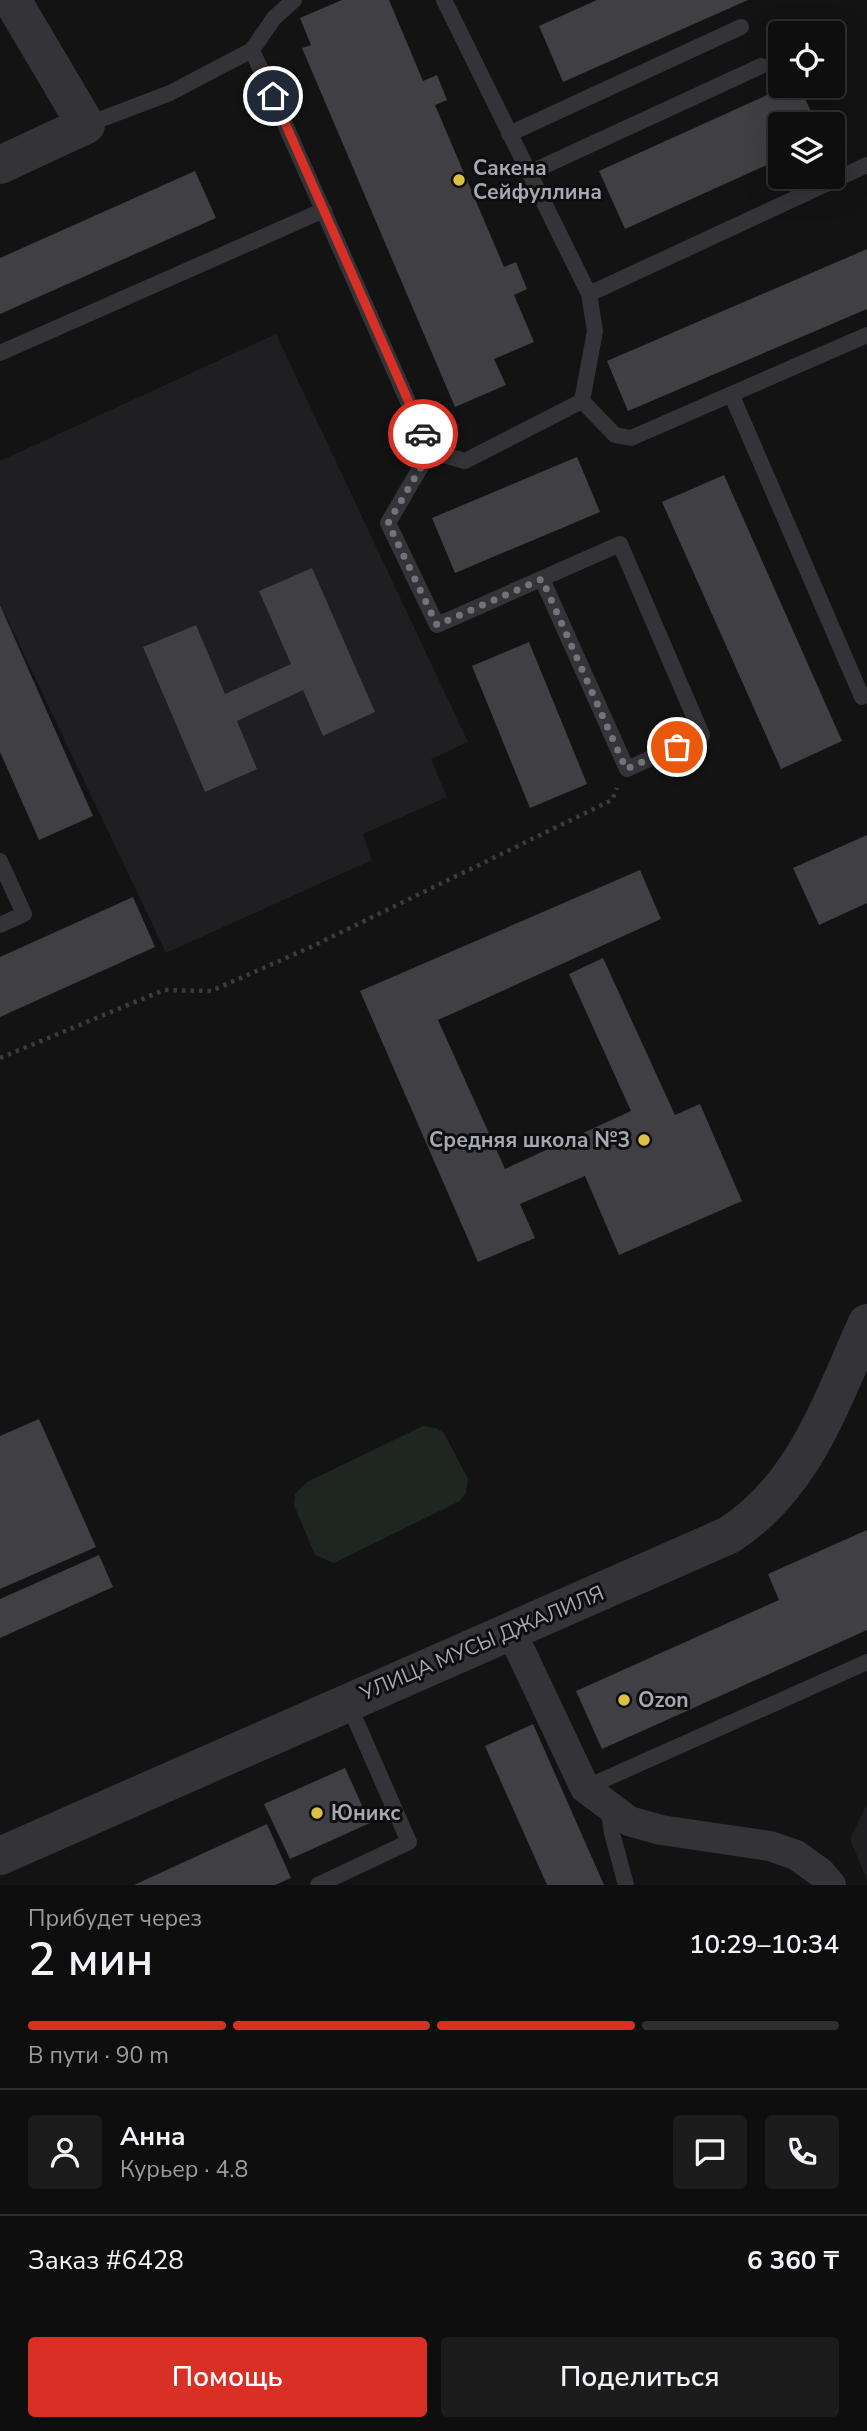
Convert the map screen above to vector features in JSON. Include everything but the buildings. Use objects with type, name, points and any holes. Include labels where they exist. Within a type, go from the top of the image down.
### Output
[{"type":"street","points":[[0,165],[86,125],[12,0]]},
{"type":"street","name":"УЛИЦА МУСЫ ДЖАЛИЛЯ","points":[[0,1856],[347,1701],[713,1544],[761,1512],[795,1474],[867,1323]]},
{"type":"street","points":[[510,1631],[585,1788],[629,1821],[661,1830],[770,1846],[796,1855],[826,1879]]},
{"type":"lane","points":[[86,125],[170,93],[253,50],[274,18],[294,0]]},
{"type":"lane","points":[[444,0],[589,294],[595,331],[582,401]]},
{"type":"lane","points":[[509,134],[741,27]]},
{"type":"lane","points":[[253,50],[430,452]]},
{"type":"lane","points":[[529,173],[761,66]]},
{"type":"lane","points":[[589,294],[867,165]]},
{"type":"lane","points":[[0,353],[324,211]]},
{"type":"lane","points":[[582,401],[615,435],[631,438],[867,335]]},
{"type":"lane","points":[[732,396],[862,697]]},
{"type":"lane","points":[[430,452],[465,461],[582,401]]},
{"type":"lane","points":[[430,452],[388,523],[437,625],[620,544],[702,735],[626,769],[542,579]]},
{"type":"lane","points":[[0,861],[24,914],[0,925]]},
{"type":"lane","points":[[585,1788],[867,1662]]},
{"type":"lane","points":[[318,1885],[410,1842],[347,1701]]},
{"type":"lane","points":[[608,1806],[626,1885]]},
{"type":"path","points":[[0,1058],[164,990],[211,991],[311,947],[612,800],[626,769]]},
{"type":"shaded area","points":[[276,334],[468,742],[431,759],[447,797],[363,834],[372,860],[166,953],[0,604],[0,461]]},
{"type":"shaded area","points":[[423,1426],[436,1428],[444,1433],[468,1479],[466,1493],[460,1501],[334,1563],[315,1555],[294,1505],[295,1494],[307,1482]]},
{"type":"shaded area","points":[[867,1804],[867,1880],[850,1839]]},
{"type":"way so far","points":[[423,434],[430,452],[388,523],[437,625],[542,579],[626,769],[677,747]]},
{"type":"place","name":"Сакена Сейфуллина","points":[[459,180]]},
{"type":"place","name":"Средняя школа №3","points":[[644,1140]]},
{"type":"place","name":"Ozon","points":[[624,1700]]},
{"type":"place","name":"Юникс","points":[[317,1813]]},
{"type":"route","points":[[273,96],[423,434]]}]
